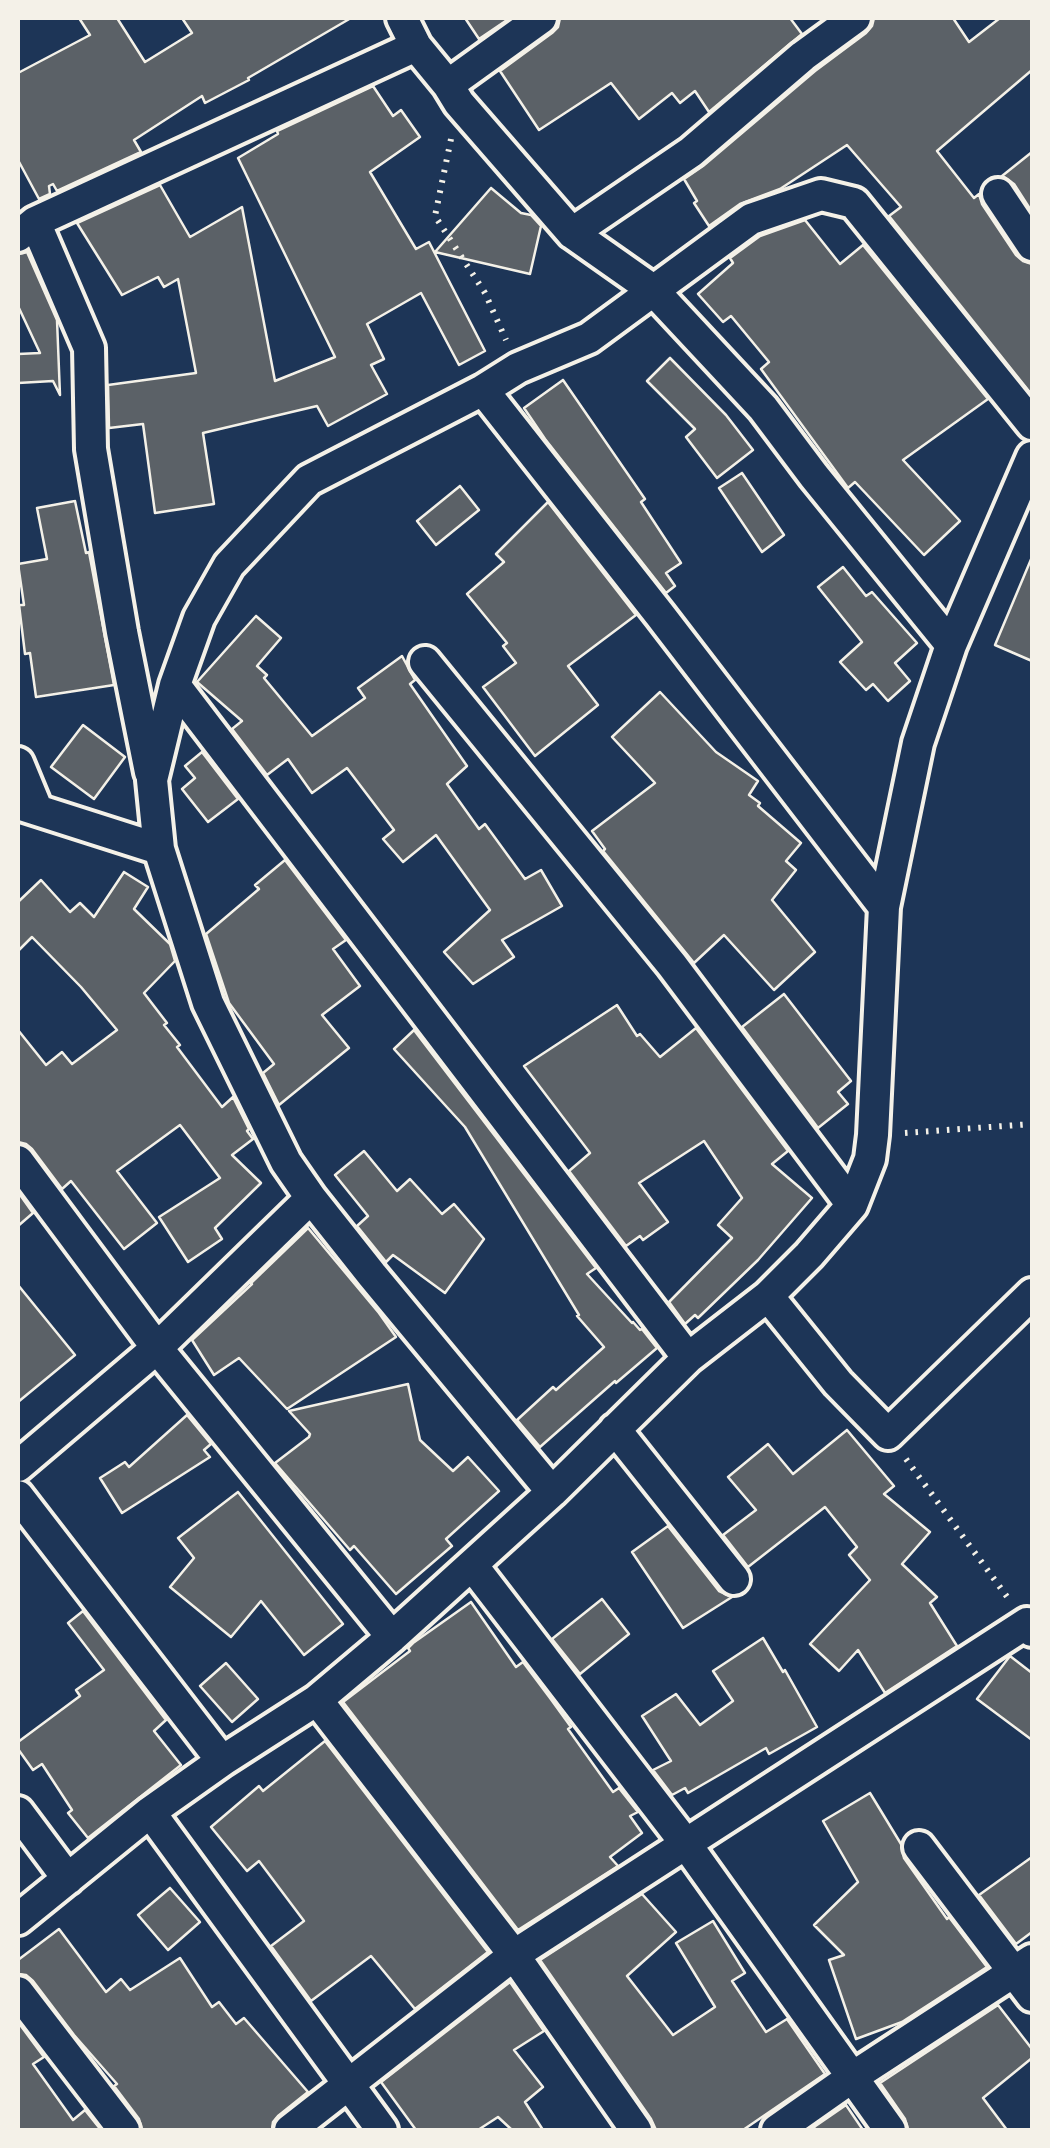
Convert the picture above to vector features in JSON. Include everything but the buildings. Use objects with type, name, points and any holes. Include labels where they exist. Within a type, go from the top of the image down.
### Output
[{"type":"street","points":[[402,18],[416,46],[453,94],[572,233],[653,290],[764,408],[951,645]]},
{"type":"street","points":[[453,94],[541,18]]},
{"type":"street","points":[[572,233],[691,152],[803,56],[856,18]]},
{"type":"street","points":[[416,46],[26,229],[89,348],[92,450],[122,632],[152,780],[159,850],[208,1004],[286,1162],[372,1275],[552,1492]]},
{"type":"street","points":[[998,194],[1032,245]]},
{"type":"street","points":[[152,780],[172,697],[199,618],[229,565],[309,480],[518,368],[589,338],[752,219],[820,195],[854,204],[1032,424]]},
{"type":"street","points":[[483,390],[884,907]]},
{"type":"street","points":[[18,1918],[150,1812],[317,1700],[392,1637],[552,1492],[688,1358],[768,1296],[842,1220],[870,1159],[884,907],[918,743],[951,645],[1032,457]]},
{"type":"street","points":[[425,662],[672,965],[852,1205]]},
{"type":"street","points":[[137,708],[172,697]]},
{"type":"street","points":[[172,697],[688,1358]]},
{"type":"street","points":[[18,763],[27,806],[159,850]]},
{"type":"street","points":[[18,1162],[157,1348],[392,1637]]},
{"type":"street","points":[[18,1466],[157,1348],[312,1198]]},
{"type":"street","points":[[768,1296],[838,1383],[888,1434],[1032,1294]]},
{"type":"street","points":[[616,1430],[734,1579]]},
{"type":"street","points":[[18,1496],[222,1762]]},
{"type":"street","points":[[472,1565],[686,1844],[890,2130]]},
{"type":"street","points":[[290,2130],[514,1954],[1030,1627]]},
{"type":"street","points":[[317,1700],[514,1954],[636,2130]]},
{"type":"street","points":[[18,1812],[68,1878]]},
{"type":"street","points":[[150,1812],[382,2130]]},
{"type":"street","points":[[777,2130],[851,2078],[1026,1976],[919,1847]]},
{"type":"street","points":[[18,1992],[124,2130]]},
{"type":"path","points":[[453,94],[434,216],[486,293],[518,368]]},
{"type":"path","points":[[873,1135],[1032,1124]]},
{"type":"path","points":[[888,1434],[1030,1627]]}]
